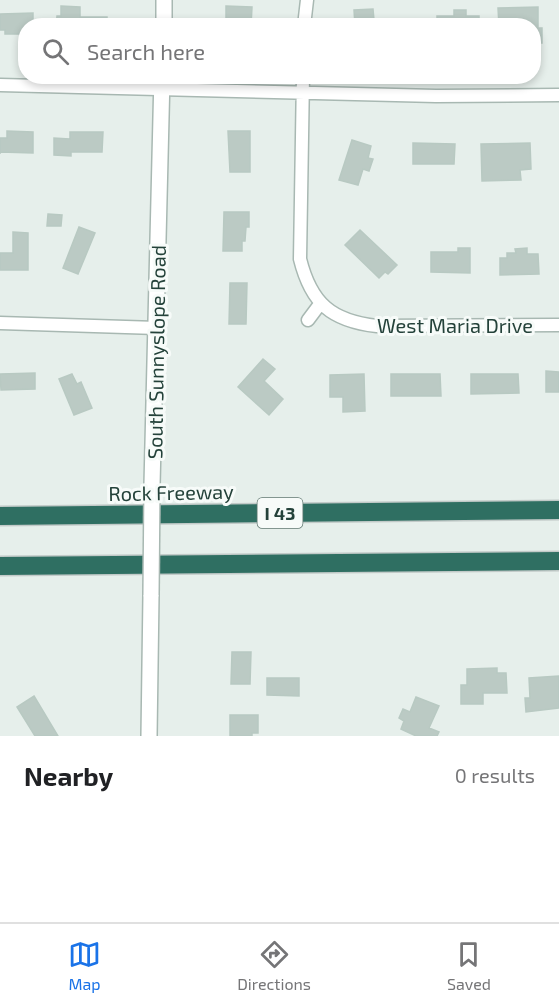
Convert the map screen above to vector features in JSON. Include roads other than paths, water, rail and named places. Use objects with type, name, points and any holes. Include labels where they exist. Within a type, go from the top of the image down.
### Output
[{"type":"highway","name":"Rock Freeway","points":[[0,516],[559,510]]},
{"type":"highway","points":[[0,567],[559,561]]},
{"type":"street","points":[[164,0],[164,18]]},
{"type":"street","points":[[305,18],[307,0]]},
{"type":"street","points":[[0,85],[81,84]]},
{"type":"street","name":"South Sunnyslope Road","points":[[150,736],[152,485],[162,84]]},
{"type":"street","points":[[175,84],[303,94],[559,95]]},
{"type":"street","name":"West Maria Drive","points":[[303,84],[300,260],[305,278],[321,304],[348,321],[376,326],[559,325]]},
{"type":"street","points":[[308,320],[321,304]]},
{"type":"street","points":[[0,323],[156,328]]}]
